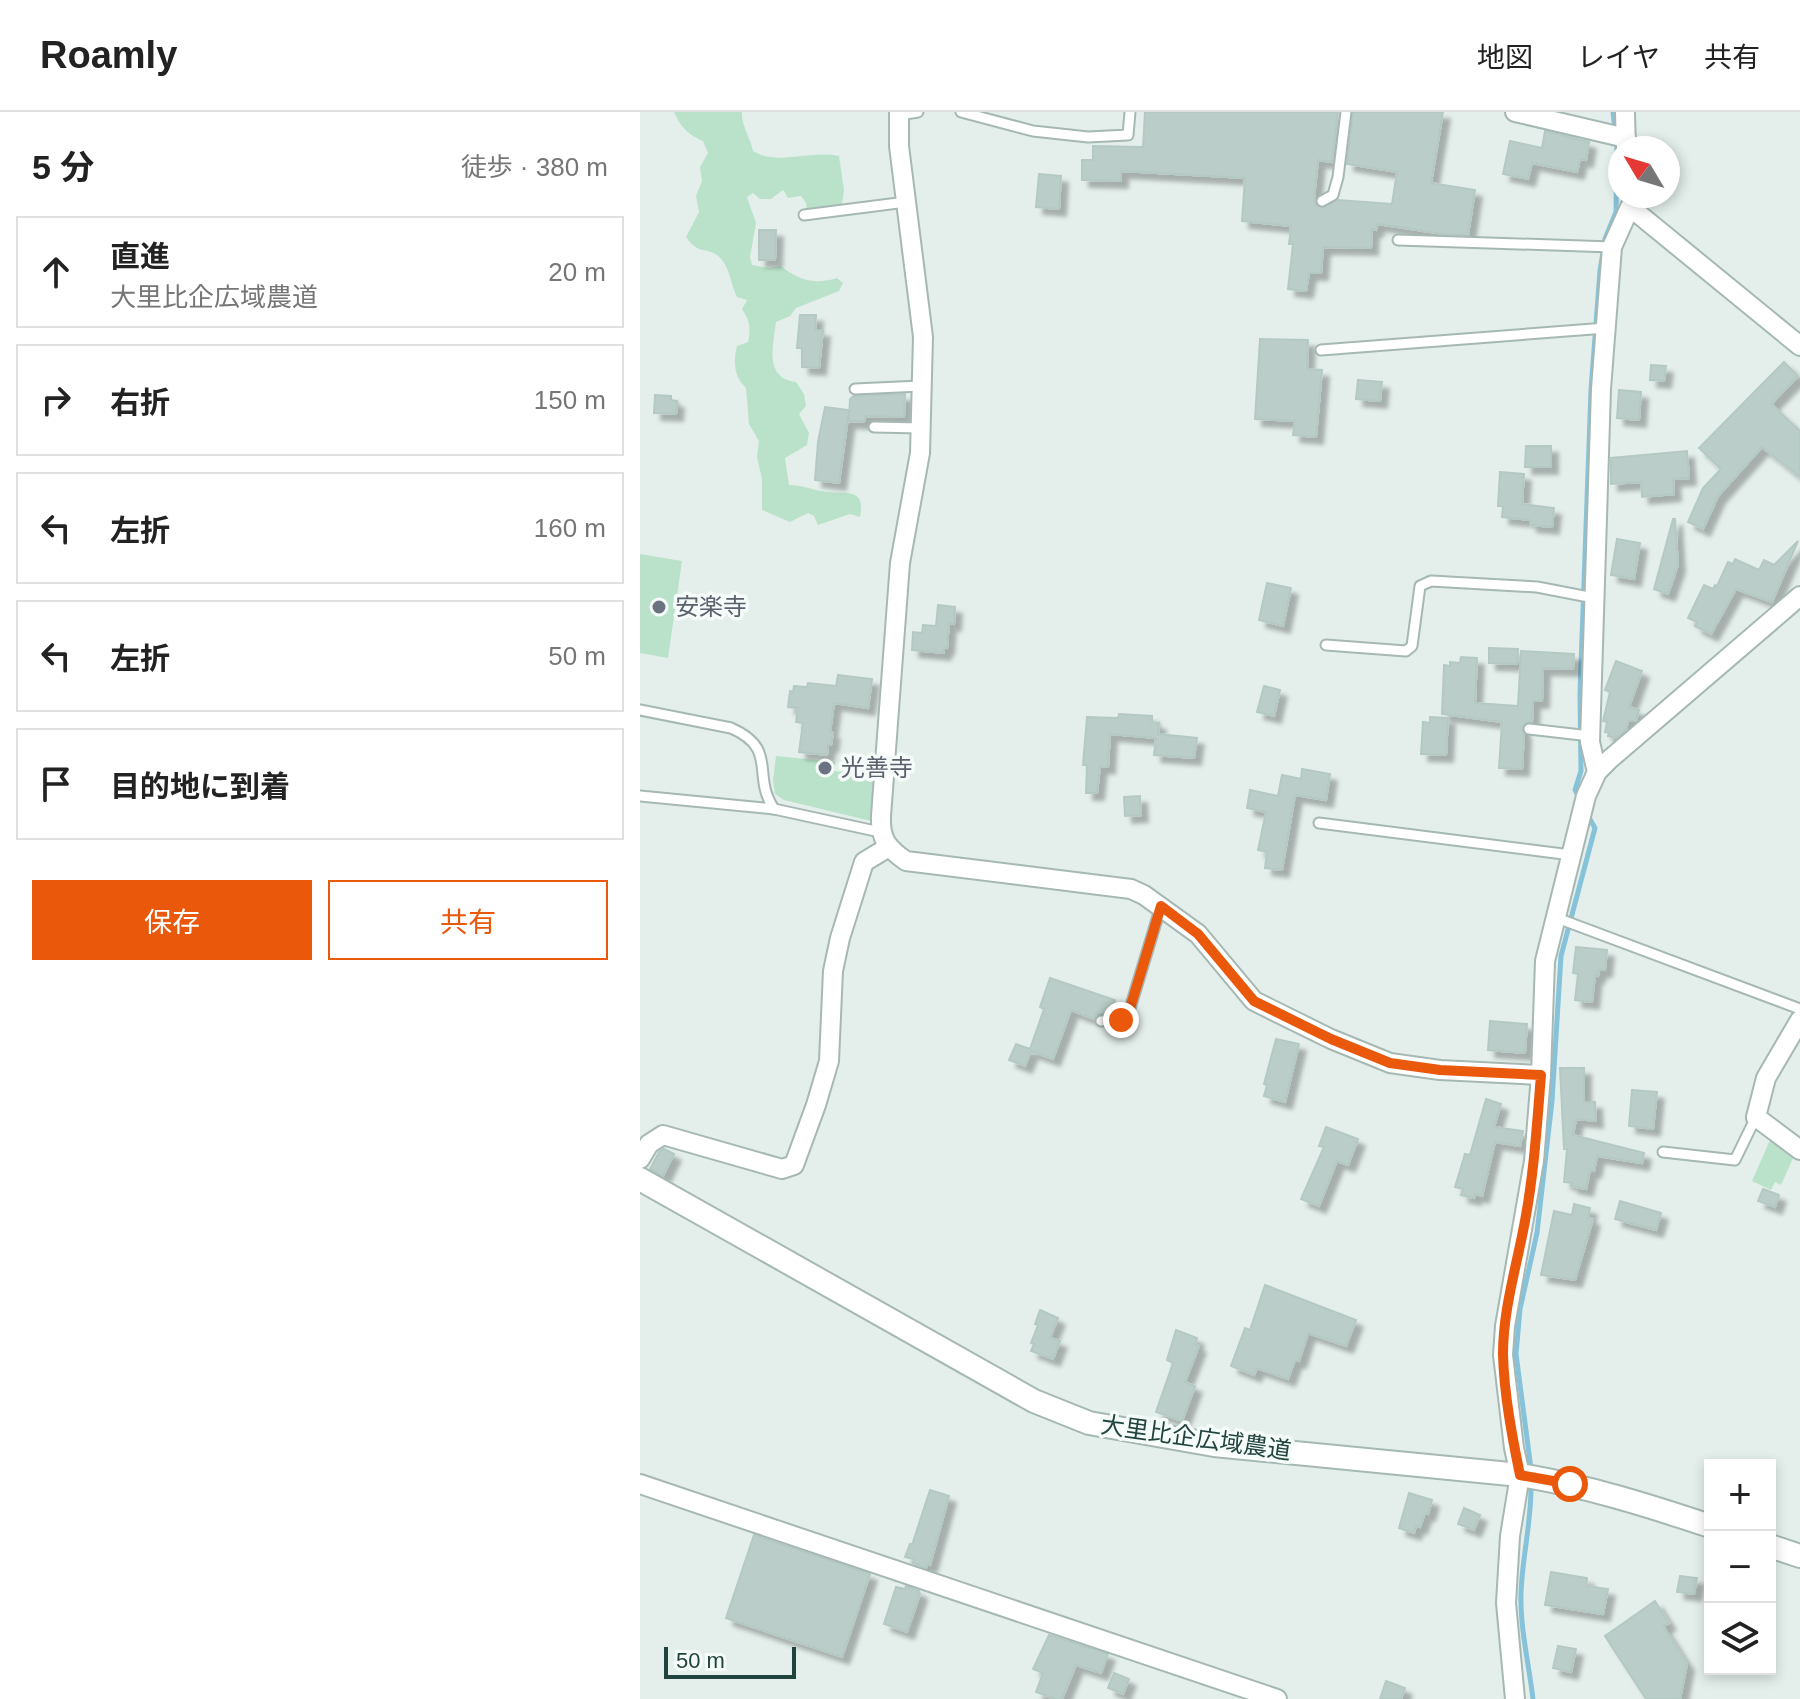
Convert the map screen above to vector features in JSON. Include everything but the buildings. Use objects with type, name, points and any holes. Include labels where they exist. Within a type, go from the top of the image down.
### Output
[{"type":"street","points":[[1515,112],[1608,138]]},
{"type":"street","points":[[1625,112],[1626,136]]},
{"type":"street","points":[[640,1159],[649,1144],[663,1135],[782,1169],[794,1165],[829,1061],[833,971],[840,938],[864,862],[884,840],[900,563],[920,453],[923,337],[899,146],[906,113]]},
{"type":"street","points":[[1597,772],[1590,736],[1601,389],[1612,247],[1626,208]]},
{"type":"street","points":[[1637,208],[1800,346]]},
{"type":"street","points":[[1515,1699],[1506,1603],[1510,1536],[1520,1475],[1503,1355],[1510,1292],[1526,1218],[1534,1161],[1545,961],[1586,796],[1597,772],[1644,728],[1800,596]]},
{"type":"street","points":[[884,840],[906,861],[1131,889],[1161,906],[1198,934],[1254,1001],[1331,1039],[1390,1063],[1440,1070],[1541,1075]]},
{"type":"street","points":[[1800,1020],[1766,1078],[1756,1117],[1800,1150]]},
{"type":"street","name":"大里比企広域農道","points":[[640,1179],[1034,1401],[1089,1423],[1214,1445],[1520,1475],[1626,1498],[1704,1524]]},
{"type":"street","points":[[640,1484],[1277,1699]]},
{"type":"street","points":[[1776,1548],[1800,1556]]},
{"type":"lane","points":[[961,112],[1033,131],[1088,137],[1128,135],[1130,112]]},
{"type":"lane","points":[[1322,201],[1333,195],[1338,177],[1346,112]]},
{"type":"lane","points":[[804,215],[906,202]]},
{"type":"lane","points":[[1398,240],[1612,247]]},
{"type":"lane","points":[[1321,350],[1606,328]]},
{"type":"lane","points":[[855,389],[921,386]]},
{"type":"lane","points":[[874,427],[920,428]]},
{"type":"lane","points":[[1326,645],[1406,651],[1412,646],[1420,586],[1431,581],[1537,587],[1594,598]]},
{"type":"lane","points":[[640,710],[731,728],[745,734],[754,741],[763,761],[763,786],[774,809]]},
{"type":"lane","points":[[1529,729],[1590,736]]},
{"type":"lane","points":[[640,796],[774,809],[884,840]]},
{"type":"lane","points":[[1319,823],[1571,855]]},
{"type":"lane","points":[[1101,1021],[1121,1020],[1128,1015],[1161,906]]},
{"type":"lane","points":[[1557,918],[1800,1009]]},
{"type":"lane","points":[[1663,1152],[1735,1160],[1756,1117]]},
{"type":"green space","points":[[674,112],[742,112],[753,151],[762,155],[783,158],[839,156],[844,190],[842,204],[807,212],[801,196],[788,198],[783,190],[771,199],[760,199],[753,193],[747,197],[756,223],[750,257],[752,265],[781,266],[807,280],[837,278],[843,283],[839,291],[796,308],[790,316],[776,322],[773,360],[779,374],[796,382],[804,394],[806,406],[799,414],[809,433],[807,445],[785,458],[789,485],[856,496],[860,500],[860,517],[850,514],[818,525],[814,516],[808,513],[790,522],[762,510],[762,479],[757,457],[759,441],[749,424],[746,388],[739,379],[735,363],[737,346],[748,342],[749,325],[742,309],[747,300],[737,297],[722,260],[714,253],[695,247],[686,237],[699,212],[696,196],[702,181],[700,167],[708,153],[703,141],[685,130]]},
{"type":"green space","name":"安楽寺","points":[[640,554],[682,561],[668,658],[640,653]]},
{"type":"green space","points":[[776,756],[835,762],[834,771],[875,776],[871,821],[784,800],[775,794]]},
{"type":"green space","points":[[1770,1140],[1794,1156],[1781,1185],[1775,1182],[1771,1190],[1752,1181]]},
{"type":"waterway","points":[[1613,112],[1615,131]]},
{"type":"waterway","points":[[1579,798],[1575,790],[1581,771],[1580,693],[1591,390],[1600,271],[1605,239],[1616,208]]},
{"type":"waterway","points":[[1531,1469],[1516,1354],[1520,1309],[1537,1233],[1552,1101],[1561,956],[1595,828],[1587,814]]},
{"type":"waterway","points":[[1531,1483],[1521,1607],[1533,1699]]},
{"type":"place","name":"安楽寺","points":[[659,607]]},
{"type":"place","name":"光善寺","points":[[825,768]]},
{"type":"route","points":[[1121,1020],[1128,1015],[1161,906],[1198,934],[1254,1001],[1331,1039],[1390,1063],[1440,1070],[1541,1075],[1534,1161],[1526,1218],[1510,1292],[1503,1355],[1520,1475],[1570,1484]]}]
